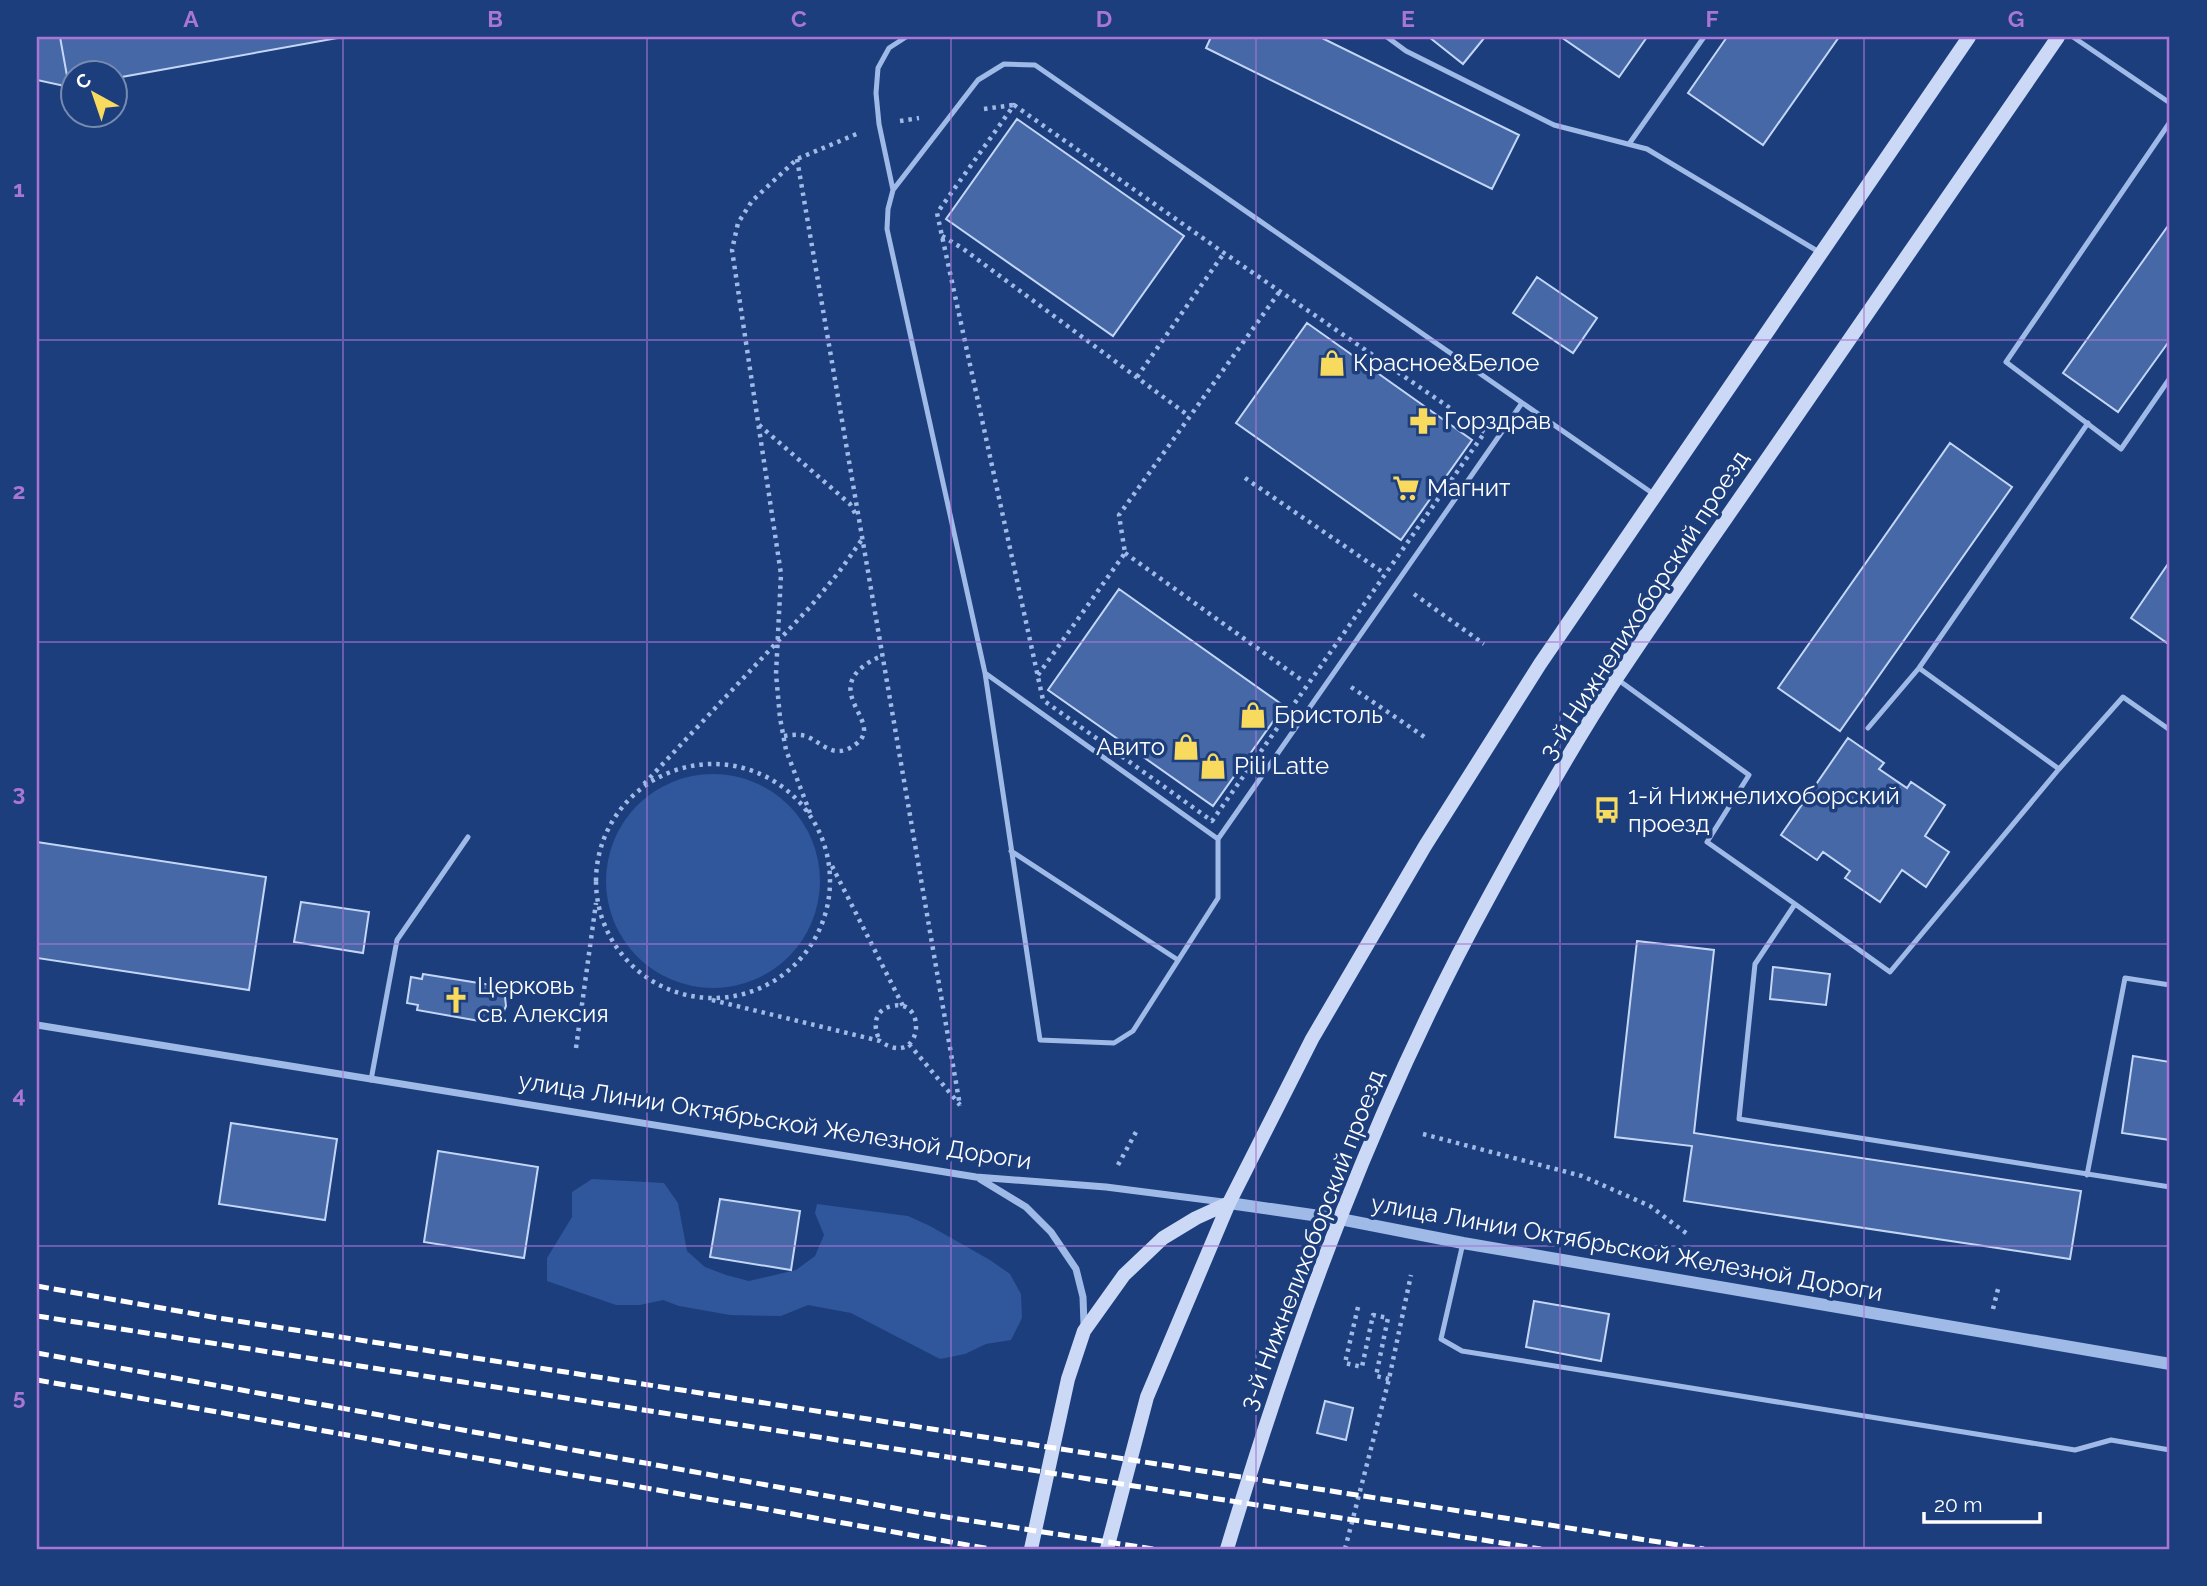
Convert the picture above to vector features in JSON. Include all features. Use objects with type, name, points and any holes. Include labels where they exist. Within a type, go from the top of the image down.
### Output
[{"type":"main road","name":"3-й Нижнелихоборский проезд","points":[[1107,1549],[1146,1398],[1229,1203],[1311,1039],[1425,846],[1540,664],[1969,37]]},
{"type":"main road","name":"3-й Нижнелихоборский проезд","points":[[1227,1549],[1262,1434],[1305,1309],[1340,1219],[1382,1116],[1440,991],[1489,895],[1616,678],[2058,37]]},
{"type":"main road","points":[[1031,1549],[1068,1379],[1084,1331],[1124,1275],[1163,1238],[1196,1218],[1229,1203]]},
{"type":"street","name":"улица Линии Октябрьской Железной Дороги","points":[[37,1025],[976,1177],[1106,1187],[1340,1219],[1464,1243],[2170,1364]]},
{"type":"street","points":[[976,1177],[1026,1207],[1051,1232],[1064,1250],[1076,1269],[1083,1297],[1084,1331]]},
{"type":"lane","points":[[893,190],[878,124],[878,68],[889,48],[906,37]]},
{"type":"lane","points":[[1387,37],[1406,51],[1554,125],[1647,149],[1822,254]]},
{"type":"lane","points":[[1629,144],[1704,37]]},
{"type":"lane","points":[[2073,37],[2170,103]]},
{"type":"lane","points":[[1522,403],[1218,839],[1218,898],[1133,1031],[1114,1043],[1040,1040],[985,673],[887,229],[893,190],[978,80],[1004,64],[1035,65],[1656,496]]},
{"type":"lane","points":[[2170,122],[2006,362],[2121,449],[2170,378]]},
{"type":"lane","points":[[1868,728],[1919,668],[2088,424]]},
{"type":"lane","points":[[1919,668],[2059,769]]},
{"type":"lane","points":[[985,673],[1218,839]]},
{"type":"lane","points":[[1616,678],[1749,775],[1707,842],[1890,972],[2059,769],[2123,697],[2170,730]]},
{"type":"lane","points":[[371,1080],[397,940],[468,837]]},
{"type":"lane","points":[[1011,850],[1178,960]]},
{"type":"lane","points":[[1795,904],[1755,964],[1739,1119],[2170,1186]]},
{"type":"lane","points":[[2087,1175],[2125,978],[2170,985]]},
{"type":"lane","points":[[1464,1243],[1441,1339],[1462,1351],[2075,1450],[2111,1440],[2170,1450]]},
{"type":"path","points":[[903,1006],[892,1006],[882,1011],[875,1020],[874,1031],[880,1041],[889,1048],[900,1048],[909,1044],[916,1034],[917,1023],[912,1013],[903,1006],[830,862],[783,736],[776,674],[781,574],[732,250],[738,223],[752,201],[797,159],[878,124],[1014,105],[1485,432],[1212,821],[1043,700],[937,213],[1014,105]]},
{"type":"path","points":[[797,159],[960,1105],[909,1044]]},
{"type":"path","points":[[942,236],[1189,416]]},
{"type":"path","points":[[1137,377],[1224,253]]},
{"type":"path","points":[[1038,676],[1125,553],[1119,515],[1280,291]]},
{"type":"path","points":[[758,424],[850,504],[859,520]]},
{"type":"path","points":[[1245,478],[1484,644]]},
{"type":"path","points":[[576,1048],[597,900],[596,874],[600,847],[611,823],[626,802],[777,643],[839,572],[863,538]]},
{"type":"path","points":[[1125,553],[1303,680]]},
{"type":"path","points":[[783,736],[806,737],[833,751],[856,744],[863,736],[864,724],[849,691],[851,680],[868,663],[883,656]]},
{"type":"path","points":[[1321,666],[1426,738]]},
{"type":"path","points":[[626,802],[646,785],[669,772],[695,765],[721,764],[747,768],[771,779],[793,794],[810,813]]},
{"type":"path","points":[[705,998],[732,997],[757,990],[780,977],[800,960],[816,939],[826,914],[831,889],[830,862]]},
{"type":"path","points":[[597,900],[604,925],[617,948],[634,968],[655,983],[680,994],[880,1041]]},
{"type":"path","points":[[1118,1166],[1136,1132]]},
{"type":"path","points":[[1423,1134],[1582,1175],[1650,1206],[1690,1236]]},
{"type":"path","points":[[1345,1549],[1390,1379],[1411,1275]]},
{"type":"path","points":[[1358,1307],[1345,1363],[1362,1367],[1373,1315],[1388,1318],[1376,1376],[1390,1379]]},
{"type":"shaded area","points":[[713,774],[754,782],[789,805],[812,840],[820,881],[812,922],[789,957],[754,980],[713,988],[672,980],[637,957],[614,922],[606,881],[614,840],[637,805],[672,782]]},
{"type":"shaded area","points":[[592,1179],[664,1183],[678,1203],[687,1251],[705,1267],[749,1281],[796,1270],[815,1256],[824,1235],[815,1213],[817,1204],[908,1216],[990,1260],[1010,1274],[1021,1294],[1022,1318],[1011,1340],[986,1344],[965,1354],[940,1359],[851,1313],[808,1305],[781,1316],[730,1315],[679,1306],[663,1300],[640,1305],[616,1305],[547,1281],[547,1258],[572,1217],[572,1192]]},
{"type":"building","points":[[37,37],[60,37],[64,60],[60,60],[60,85],[37,80]]},
{"type":"building","points":[[60,37],[343,37],[130,75],[130,60],[64,60]]},
{"type":"building","points":[[1211,37],[1320,37],[1519,135],[1492,189],[1206,48]]},
{"type":"building","points":[[1429,37],[1485,37],[1463,64]]},
{"type":"building","points":[[1561,37],[1647,37],[1619,77]]},
{"type":"building","points":[[1727,37],[1839,37],[1763,145],[1688,93]]},
{"type":"building","points":[[1017,119],[1184,236],[1113,336],[946,219]]},
{"type":"building","points":[[2170,223],[2170,340],[2118,412],[2063,373]]},
{"type":"building","points":[[1537,277],[1597,318],[1573,353],[1513,313]]},
{"type":"building","points":[[1307,323],[1472,440],[1401,540],[1236,423]]},
{"type":"building","points":[[1950,443],[2012,487],[1840,731],[1778,688]]},
{"type":"building","points":[[2170,561],[2170,645],[2131,618]]},
{"type":"building","points":[[1119,589],[1284,706],[1213,806],[1048,690]]},
{"type":"building","points":[[1848,738],[1884,763],[1879,769],[1907,788],[1911,782],[1945,805],[1925,836],[1949,852],[1926,887],[1902,870],[1880,902],[1845,878],[1850,871],[1823,852],[1817,860],[1781,835]]},
{"type":"building","points":[[37,842],[266,877],[249,990],[37,958]]},
{"type":"building","points":[[301,902],[369,912],[363,953],[294,942]]},
{"type":"building","points":[[1637,941],[1714,950],[1694,1133],[2081,1191],[2070,1259],[1684,1201],[1692,1146],[1615,1137]]},
{"type":"building","points":[[1773,967],[1830,974],[1826,1005],[1770,999]]},
{"type":"building","name":"Церковь св. Алексия","points":[[423,974],[499,988],[505,997],[506,1006],[502,1015],[485,1022],[417,1010],[418,1005],[407,1003],[411,977],[422,979]]},
{"type":"building","points":[[2133,1056],[2170,1062],[2170,1140],[2122,1133]]},
{"type":"building","points":[[231,1123],[337,1139],[325,1220],[219,1204]]},
{"type":"building","points":[[438,1151],[538,1167],[524,1258],[424,1242]]},
{"type":"building","points":[[720,1199],[800,1211],[791,1270],[710,1257]]},
{"type":"building","points":[[1534,1301],[1609,1314],[1601,1361],[1526,1347]]},
{"type":"building","points":[[1325,1401],[1353,1408],[1346,1440],[1317,1433]]},
{"type":"railway","points":[[37,1286],[218,1318],[1704,1549]]},
{"type":"railway","points":[[37,1316],[1541,1549]]},
{"type":"railway","points":[[37,1353],[927,1514],[1153,1549]]},
{"type":"railway","points":[[37,1380],[990,1549]]},
{"type":"place","name":"Красное&Белое","points":[[1332,363]]},
{"type":"place","name":"Горздрав","points":[[1423,421]]},
{"type":"place","name":"Магнит","points":[[1406,488]]},
{"type":"place","name":"Бристоль","points":[[1253,715]]},
{"type":"place","name":"Авито","points":[[1186,747]]},
{"type":"place","name":"Pili Latte","points":[[1213,766]]},
{"type":"place","name":"1-й Нижнелихоборский проезд","points":[[1607,810]]},
{"type":"place","name":"Церковь св. Алексия","points":[[456,1000]]}]
